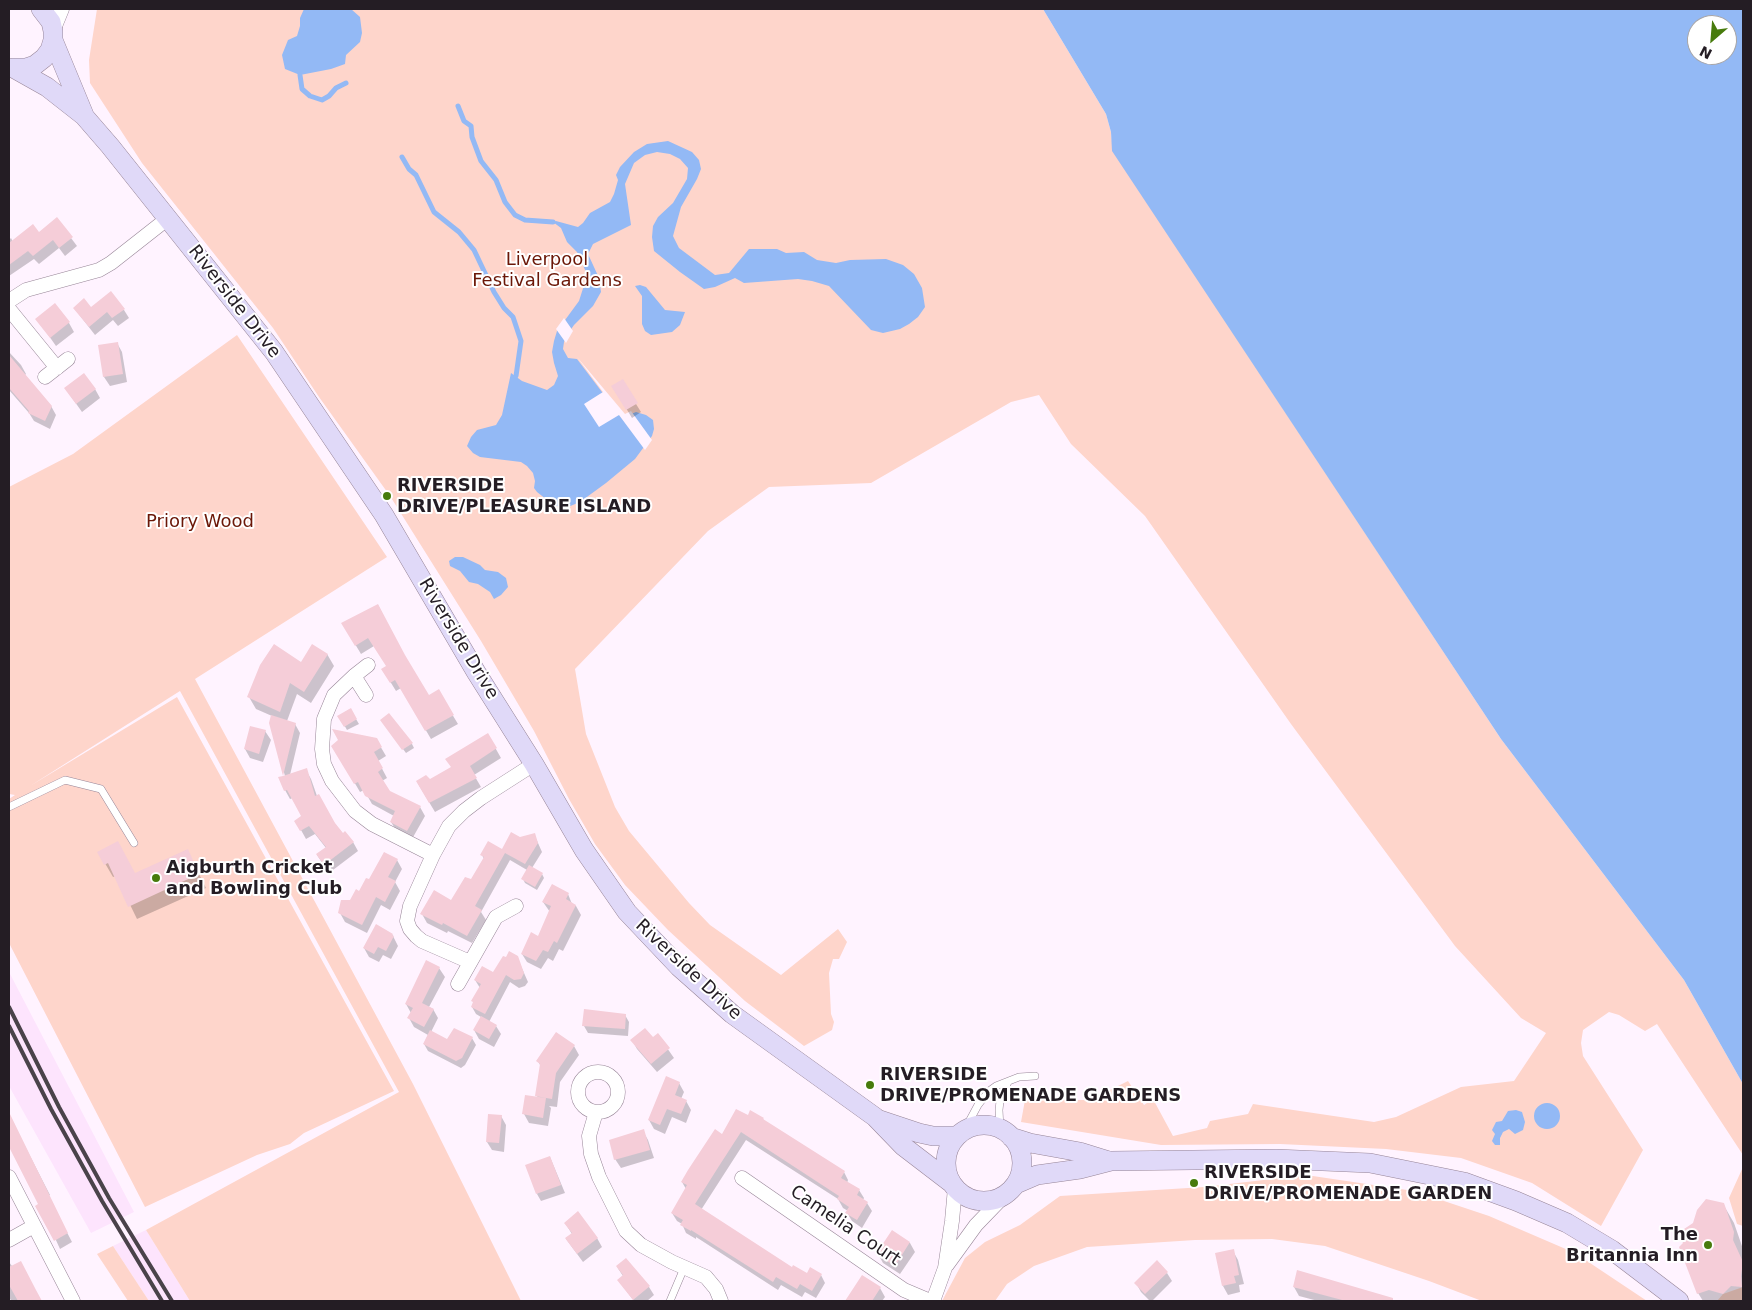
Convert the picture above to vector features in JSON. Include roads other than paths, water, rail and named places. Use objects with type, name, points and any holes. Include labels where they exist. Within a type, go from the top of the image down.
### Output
[{"type":"street","name":"Riverside Drive","points":[[41,9],[51,22],[53,36],[84,116]]},
{"type":"street","points":[[11,68],[26,68],[40,62],[50,50],[62,9]]},
{"type":"street","name":"Riverside Drive","points":[[11,68],[47,87],[84,116],[274,352],[384,515],[584,850],[627,912],[666,953],[732,1014],[875,1117],[903,1146],[952,1185]]},
{"type":"street","points":[[9,301],[26,290],[99,270],[167,219]]},
{"type":"street","points":[[9,309],[57,368]]},
{"type":"street","points":[[45,377],[68,359]]},
{"type":"street","points":[[368,665],[334,694],[324,719],[322,749],[324,764],[332,781],[355,811],[372,824],[433,855]]},
{"type":"street","points":[[354,676],[366,694]]},
{"type":"street","points":[[470,962],[422,941],[410,929],[407,921],[410,906],[433,855],[449,826],[481,798],[534,764]]},
{"type":"street","points":[[458,984],[496,917],[516,906]]},
{"type":"street","points":[[596,1112],[589,1136],[591,1154],[599,1177],[626,1231],[642,1245],[684,1268],[706,1277],[716,1289],[721,1301]]},
{"type":"street","name":"Riverside Drive","points":[[875,1117],[919,1133],[933,1136],[960,1133]]},
{"type":"street","points":[[945,1268],[952,1221],[952,1185],[946,1170],[946,1158],[950,1146],[960,1133],[976,1126],[988,1125],[1030,1144],[1080,1152],[1111,1161]]},
{"type":"street","points":[[931,1301],[945,1268],[976,1226],[1009,1190],[1021,1172],[1022,1160],[1019,1147],[1006,1133]]},
{"type":"street","points":[[952,1185],[965,1196],[977,1201],[990,1201],[1031,1177],[1046,1172],[1080,1169],[1111,1161],[1276,1159],[1370,1162],[1464,1182],[1567,1223],[1612,1250],[1679,1301]]},
{"type":"street","points":[[9,1177],[73,1301]]},
{"type":"street","name":"Camelia Court","points":[[742,1178],[904,1290],[931,1301]]},
{"type":"street","points":[[9,1240],[34,1226]]},
{"type":"lane","points":[[9,807],[66,780],[101,789],[134,843]]},
{"type":"lane","points":[[960,1133],[983,1098],[996,1086],[1019,1078],[1035,1076]]},
{"type":"lane","points":[[1006,1133],[999,1110],[1000,1101],[1008,1082]]},
{"type":"lane","points":[[670,1301],[684,1268]]},
{"type":"water","points":[[304,9],[351,9],[360,17],[362,33],[360,42],[346,55],[345,64],[331,69],[300,75],[285,69],[282,55],[288,40],[297,36],[300,18]]},
{"type":"water","points":[[1043,9],[1743,9],[1743,1084],[1684,980],[1501,739],[1112,151],[1111,132],[1106,114]]},
{"type":"water","points":[[668,141],[692,152],[699,160],[701,169],[681,207],[673,236],[679,248],[715,275],[729,273],[749,249],[777,249],[786,253],[804,252],[817,260],[836,263],[850,260],[886,259],[903,265],[914,274],[922,288],[925,307],[918,317],[909,324],[900,329],[883,333],[871,330],[829,286],[812,281],[798,279],[744,283],[735,278],[715,287],[704,289],[654,251],[652,237],[653,226],[658,217],[673,203],[687,179],[688,168],[680,159],[670,154],[657,152],[645,155],[634,163],[625,184],[631,225],[593,244],[588,254],[599,278],[601,292],[593,306],[567,335],[563,349],[568,358],[577,359],[624,417],[636,412],[646,415],[653,420],[654,429],[652,436],[635,459],[606,483],[580,502],[568,507],[559,507],[537,492],[534,488],[533,473],[521,462],[480,457],[467,446],[477,430],[496,425],[502,415],[511,373],[522,381],[547,390],[554,385],[558,376],[552,352],[554,341],[557,331],[579,301],[586,279],[586,272],[577,252],[567,242],[561,228],[553,222],[556,221],[578,227],[590,213],[610,202],[618,180],[616,175],[620,167],[634,152],[647,144]]},
{"type":"water","points":[[635,286],[646,287],[665,310],[685,312],[680,325],[672,332],[651,335],[645,331],[642,324],[642,296]]},
{"type":"water","points":[[455,557],[463,557],[480,565],[485,570],[498,572],[506,578],[508,587],[501,595],[494,599],[490,592],[478,584],[469,582],[460,571],[450,566],[449,561]]},
{"type":"water","points":[[1547,1103],[1556,1107],[1560,1116],[1556,1125],[1547,1129],[1538,1125],[1534,1116],[1538,1107]]},
{"type":"water","points":[[1516,1110],[1522,1112],[1525,1122],[1523,1130],[1515,1134],[1509,1129],[1503,1132],[1500,1138],[1500,1145],[1495,1145],[1492,1141],[1495,1134],[1492,1130],[1496,1122],[1502,1121],[1508,1111]]},
{"type":"waterway","points":[[300,75],[302,89],[310,96],[322,100],[329,96],[336,88],[346,83]]},
{"type":"waterway","points":[[458,106],[464,121],[471,126],[472,137],[481,161],[496,180],[505,202],[515,215],[525,220],[553,222]]},
{"type":"waterway","points":[[402,157],[409,169],[416,175],[434,212],[459,232],[474,250],[494,292],[504,308],[513,317],[521,341],[516,376]]},
{"type":"railway","points":[[9,1007],[59,1107],[109,1198],[172,1301]]},
{"type":"railway","points":[[9,1026],[51,1109],[102,1201],[162,1301]]},
{"type":"place","name":"RIVERSIDE DRIVE/PLEASURE ISLAND","points":[[387,496]]},
{"type":"place","name":"Aigburth Cricket and Bowling Club","points":[[156,878]]},
{"type":"place","name":"RIVERSIDE DRIVE/PROMENADE GARDENS","points":[[870,1085]]},
{"type":"place","name":"RIVERSIDE DRIVE/PROMENADE GARDEN","points":[[1194,1183]]},
{"type":"place","name":"The Britannia Inn","points":[[1708,1245]]},
{"type":"park label","name":"Liverpool Festival Gardens","points":[[547,270]]},
{"type":"park label","name":"Priory Wood","points":[[200,522]]}]
